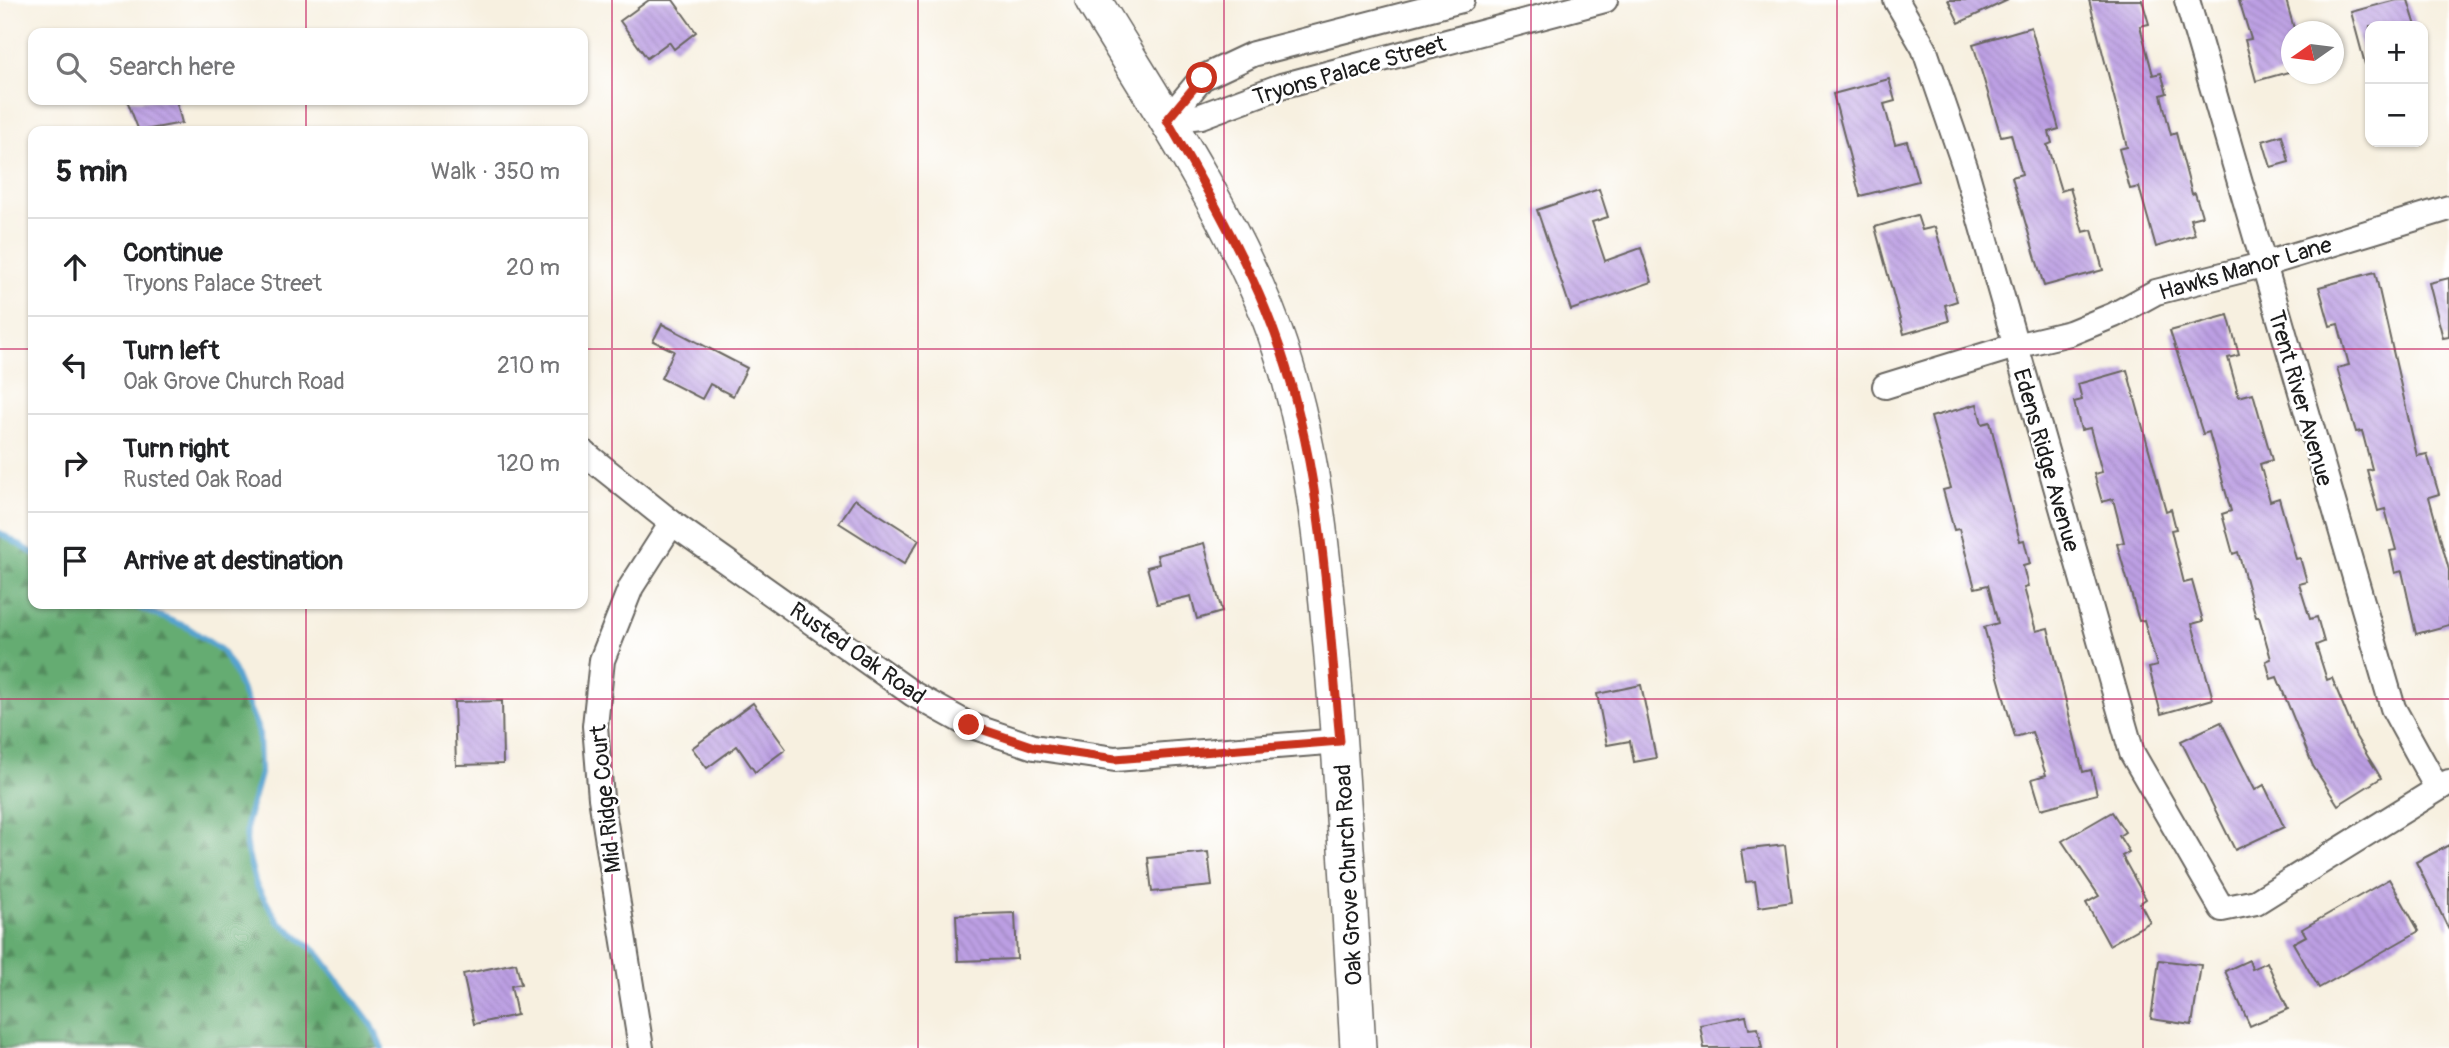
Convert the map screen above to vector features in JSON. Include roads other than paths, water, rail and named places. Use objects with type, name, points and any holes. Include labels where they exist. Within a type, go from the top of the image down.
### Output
[{"type":"main road","name":"Oak Grove Church Road","points":[[1093,0],[1167,120],[1223,220],[1266,309],[1293,391],[1317,497],[1340,741],[1358,1048]]},
{"type":"street","name":"Tryons Palace Street","points":[[1167,120],[1202,78],[1253,54],[1462,0]]},
{"type":"street","points":[[1471,0],[1480,34]]},
{"type":"street","name":"Tryons Palace Street","points":[[1167,120],[1201,116],[1282,86],[1605,0]]},
{"type":"street","name":"Edens Ridge Avenue","points":[[1896,0],[1924,48],[1965,167],[2132,752],[2222,909],[2256,902],[2443,785]]},
{"type":"street","name":"Trent River Avenue","points":[[2187,0],[2393,708],[2443,785]]},
{"type":"street","name":"Hawks Manor Lane","points":[[1885,386],[2015,346],[2070,333],[2114,315],[2156,292],[2262,265],[2449,208]]},
{"type":"street","name":"Rusted Oak Road","points":[[588,456],[672,523],[913,694],[969,725],[1034,747],[1115,759],[1340,741]]},
{"type":"street","name":"Mid Ridge Court","points":[[641,1048],[601,798],[595,726],[602,660],[632,587],[672,523]]},
{"type":"waterway","points":[[0,533],[28,550]]},
{"type":"waterway","points":[[142,609],[187,627],[221,650],[233,669],[259,732],[260,774],[247,821],[246,847],[256,885],[278,921],[318,953],[372,1025],[382,1048]]}]
